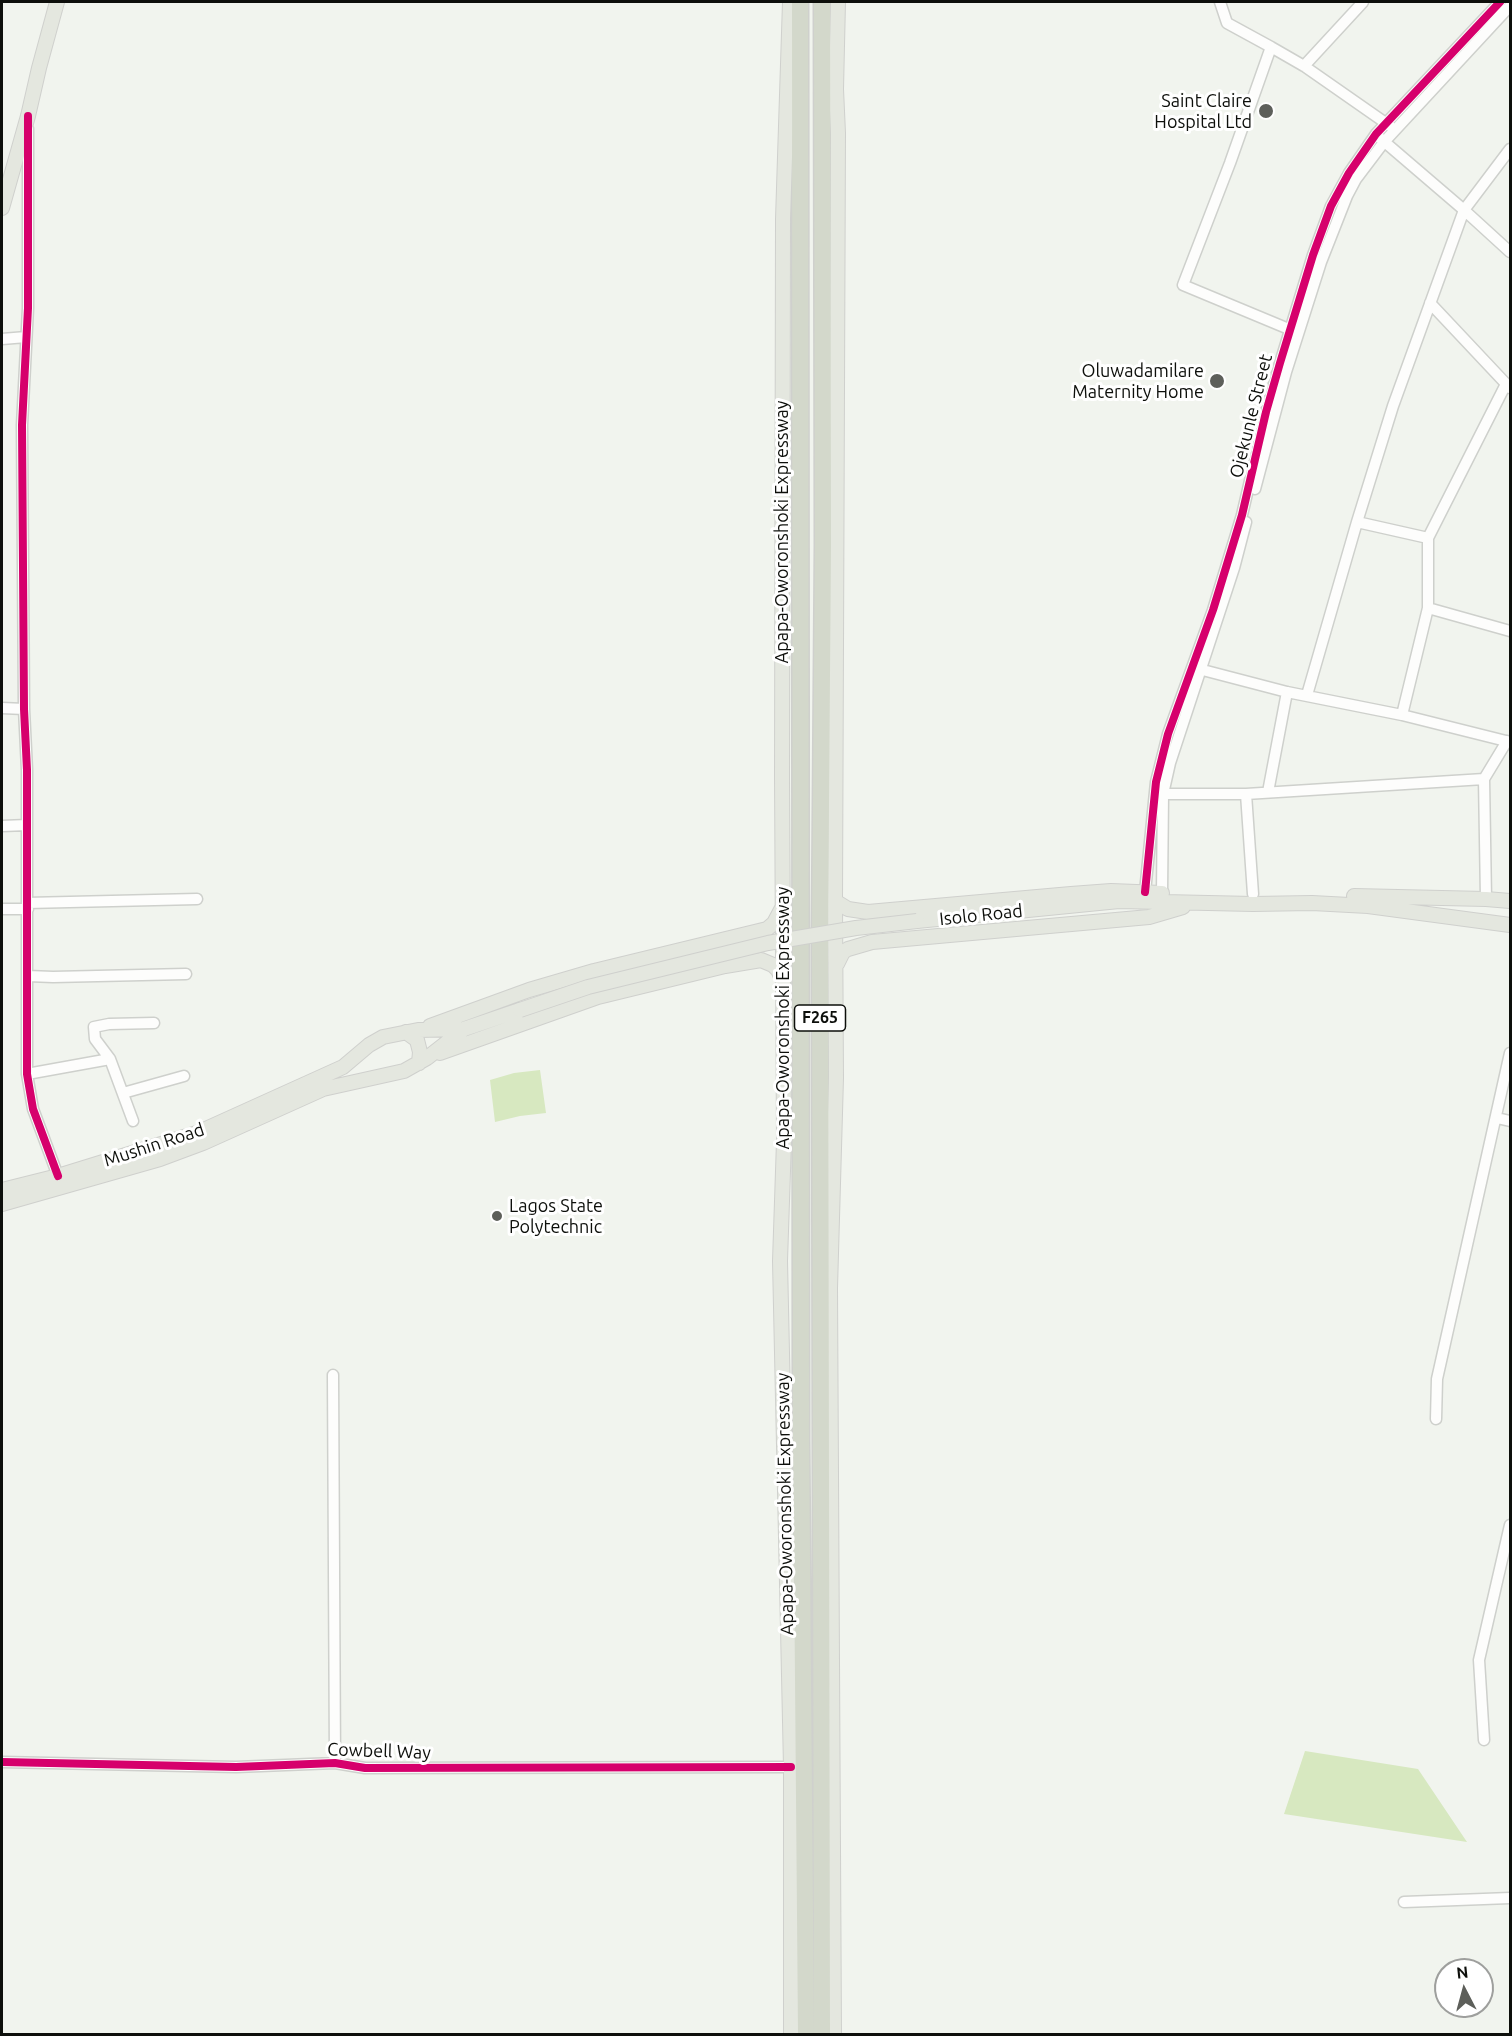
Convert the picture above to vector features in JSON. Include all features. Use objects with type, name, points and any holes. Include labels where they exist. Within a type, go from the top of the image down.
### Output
[{"type":"highway","name":"Apapa-Oworonshoki Expressway","points":[[800,2],[801,1441],[806,2034]]},
{"type":"highway","name":"Apapa-Oworonshoki Expressway","points":[[822,2],[823,545],[820,982],[822,2034]]},
{"type":"main road","points":[[2,208],[57,2]]},
{"type":"main road","name":"Apapa-Oworonshoki Expressway","points":[[790,2],[783,219],[784,1141],[780,1261],[791,1767],[791,2034]]},
{"type":"main road","points":[[834,2034],[830,1265],[836,1103],[837,964],[835,901],[838,2]]},
{"type":"main road","points":[[835,901],[848,909],[868,912],[1110,891],[1510,901]]},
{"type":"main road","points":[[1119,901],[1162,893]]},
{"type":"main road","name":"Isolo Road","points":[[464,1029],[588,987],[768,943],[856,928],[917,921],[1119,901],[1312,903],[1368,906],[1510,924]]},
{"type":"main road","points":[[837,964],[843,952],[872,942],[1149,917],[1200,903]]},
{"type":"main road","points":[[301,1092],[343,1067],[383,1037],[412,1031],[529,990],[766,929],[774,923],[783,906]]},
{"type":"main road","points":[[423,1060],[464,1043],[598,997],[725,966],[757,960],[766,962],[778,970],[783,983]]},
{"type":"main road","points":[[412,1031],[464,1029]]},
{"type":"main road","points":[[301,1092],[404,1071],[423,1060],[464,1029]]},
{"type":"main road","points":[[412,1031],[423,1060]]},
{"type":"main road","points":[[361,1052],[362,1068],[376,1078]]},
{"type":"main road","name":"Mushin Road","points":[[2,1190],[58,1176],[197,1133],[301,1092]]},
{"type":"main road","name":"Mushin Road","points":[[2,1204],[160,1159],[203,1143],[301,1092]]},
{"type":"street","points":[[1220,2],[1227,23],[1304,66],[1391,126]]},
{"type":"street","points":[[1304,66],[1363,2]]},
{"type":"street","name":"Ojekunle Street","points":[[1145,892],[1156,782],[1168,734],[1197,669],[1234,568],[1286,372],[1294,331],[1339,211],[1380,138],[1500,2]]},
{"type":"street","name":"Ojekunle Street","points":[[1391,126],[1510,6]]},
{"type":"street","points":[[1271,48],[1183,285],[1294,331]]},
{"type":"street","points":[[28,116],[28,308],[22,425],[27,825],[27,1074],[33,1109],[58,1176]]},
{"type":"street","points":[[1380,138],[1510,252]]},
{"type":"street","points":[[1307,695],[1393,406],[1464,210],[1510,149]]},
{"type":"street","points":[[1402,715],[1428,608],[1428,538],[1508,386],[1430,303]]},
{"type":"street","points":[[2,339],[26,337]]},
{"type":"street","points":[[1357,522],[1428,538]]},
{"type":"street","points":[[1428,608],[1510,631]]},
{"type":"street","points":[[1197,669],[1287,692],[1402,715],[1509,741],[1484,779],[1486,899]]},
{"type":"street","name":"Ojekunle Street","points":[[1162,893],[1163,794],[1197,669]]},
{"type":"street","points":[[1268,792],[1287,692]]},
{"type":"street","points":[[2,708],[24,709]]},
{"type":"street","points":[[1163,794],[1246,794],[1484,779]]},
{"type":"street","points":[[1246,794],[1253,894]]},
{"type":"street","points":[[2,826],[27,825]]},
{"type":"street","points":[[2,909],[197,899]]},
{"type":"street","points":[[28,976],[186,974]]},
{"type":"street","points":[[133,1121],[110,1059],[95,1039],[94,1027],[109,1024],[154,1023]]},
{"type":"street","points":[[1436,1419],[1437,1379],[1510,1053]]},
{"type":"street","points":[[27,1074],[110,1059]]},
{"type":"street","points":[[123,1093],[184,1076]]},
{"type":"street","points":[[1497,1118],[1510,1121]]},
{"type":"street","points":[[333,1375],[335,1763]]},
{"type":"street","points":[[1484,1740],[1479,1660],[1509,1538],[1510,1525]]},
{"type":"street","name":"Cowbell Way","points":[[2,1762],[236,1767],[335,1763],[356,1768],[791,1767]]},
{"type":"street","points":[[1404,1902],[1510,1898]]},
{"type":"green space","points":[[540,1070],[546,1113],[495,1122],[490,1080],[514,1073]]},
{"type":"green space","points":[[1305,1751],[1418,1769],[1467,1842],[1284,1814]]},
{"type":"cycle path","points":[[1145,892],[1156,782],[1168,734],[1213,610],[1242,515],[1280,363],[1313,255],[1331,206],[1349,173],[1376,134],[1500,2]]},
{"type":"cycle path","points":[[28,116],[28,308],[22,425],[24,709],[27,770],[27,1074],[33,1109],[58,1176]]},
{"type":"cycle path","points":[[2,1762],[236,1767],[335,1763],[365,1768],[791,1767]]},
{"type":"place","name":"Saint Claire Hospital Ltd","points":[[1266,111]]},
{"type":"place","name":"Oluwadamilare Maternity Home","points":[[1217,381]]},
{"type":"place","name":"Lagos State Polytechnic","points":[[497,1216]]}]
